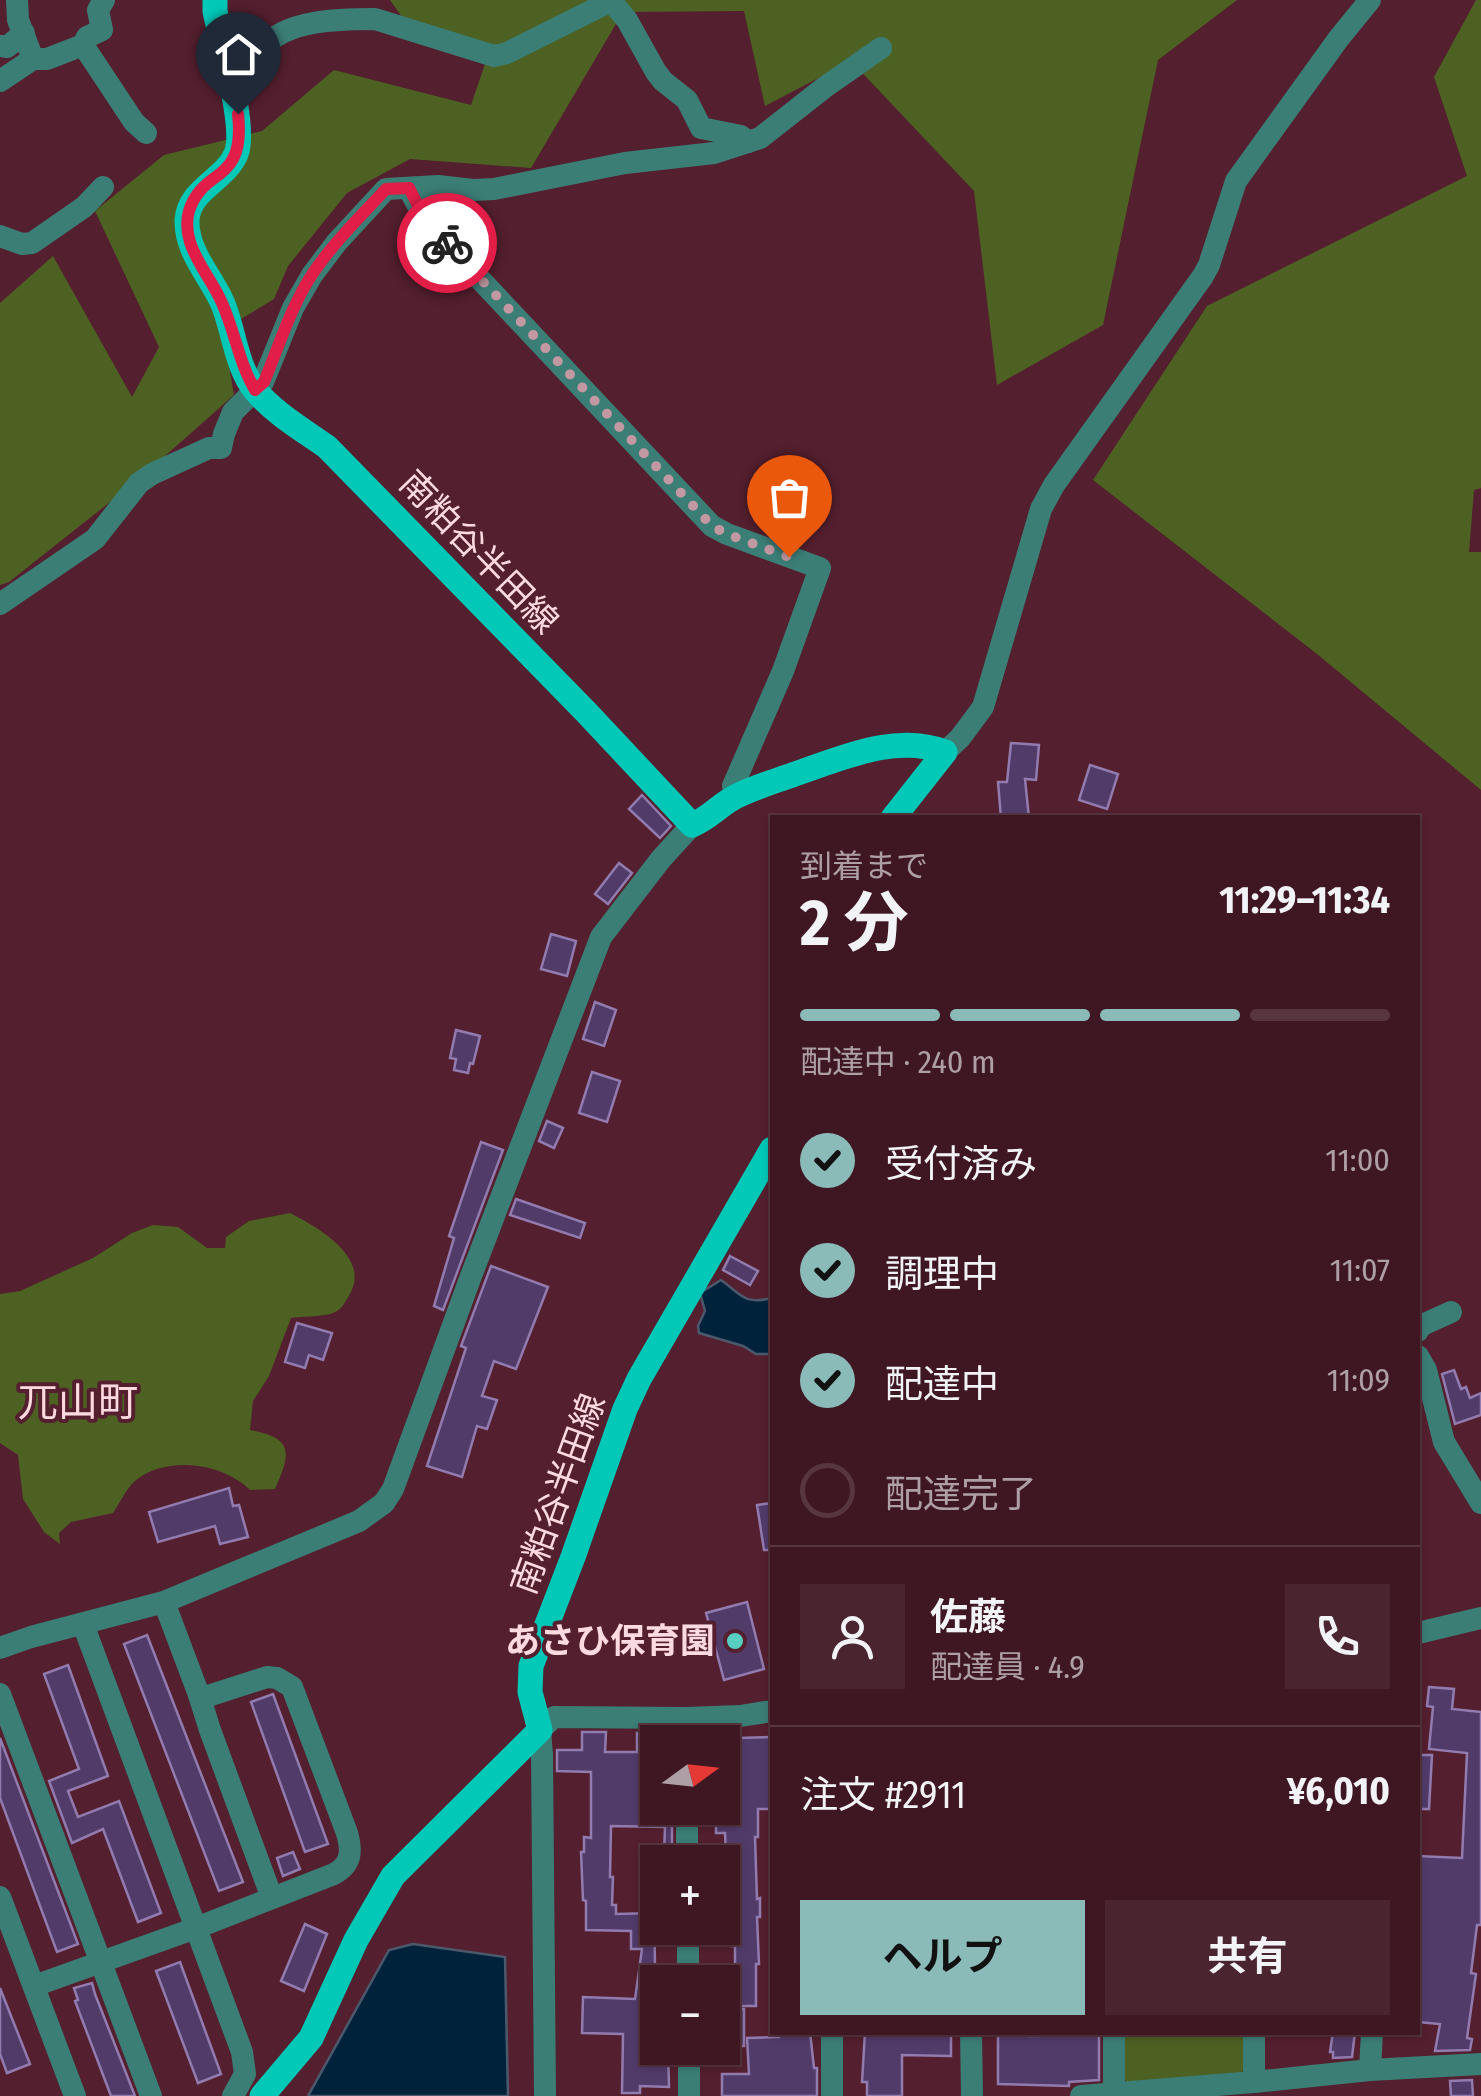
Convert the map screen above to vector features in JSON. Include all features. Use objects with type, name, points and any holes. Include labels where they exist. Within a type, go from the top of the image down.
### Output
[{"type":"main road","name":"南粕谷半田線","points":[[214,0],[240,134],[231,164],[194,201],[187,223],[196,258],[222,302],[244,372],[255,390],[294,425],[327,447],[692,825]]},
{"type":"main road","points":[[692,825],[736,796],[853,754],[876,748],[928,745],[945,752],[895,815]]},
{"type":"main road","name":"南粕谷半田線","points":[[540,1730],[530,1692],[532,1666],[625,1409],[638,1378],[770,1153]]},
{"type":"main road","points":[[262,2096],[311,2038],[356,1940],[393,1876],[540,1730]]},
{"type":"street","points":[[17,0],[18,20],[33,59]]},
{"type":"street","points":[[104,0],[98,10],[102,30],[86,37],[84,45],[134,122],[146,133]]},
{"type":"street","points":[[945,752],[983,707],[1041,509],[1054,485],[1203,276],[1236,181],[1370,0]]},
{"type":"street","points":[[233,97],[241,90],[265,45],[282,33],[306,25],[376,18],[494,56],[611,1],[627,20],[656,72],[687,100],[701,128],[741,136],[748,142]]},
{"type":"street","points":[[0,46],[7,47],[24,33]]},
{"type":"street","points":[[0,81],[33,59],[46,59],[84,45]]},
{"type":"street","points":[[0,604],[95,539],[139,483],[209,448],[220,448],[234,412],[264,382],[312,275],[386,189],[494,189],[625,163],[714,153],[760,138],[880,48]]},
{"type":"street","points":[[0,236],[22,244],[32,242],[84,207],[103,187]]},
{"type":"street","points":[[409,188],[423,215],[460,258],[712,526],[820,568],[733,786],[736,796]]},
{"type":"street","points":[[0,1648],[164,1602],[359,1521],[384,1503],[393,1490],[601,937],[660,859],[692,825]]},
{"type":"street","points":[[1420,1326],[1451,1312]]},
{"type":"street","points":[[1420,1360],[1444,1442],[1481,1503]]},
{"type":"street","points":[[164,1602],[272,1898]]},
{"type":"street","points":[[1420,1633],[1481,1618]]},
{"type":"street","points":[[83,1624],[242,2052],[245,2074],[233,2096]]},
{"type":"street","points":[[34,1986],[196,1928],[342,1870],[348,1864],[347,1833],[292,1688],[277,1678],[267,1678],[208,1696],[199,1695]]},
{"type":"street","points":[[0,1694],[151,2096]]},
{"type":"street","points":[[545,2096],[540,1730],[554,1717],[686,1718],[770,1711]]},
{"type":"street","points":[[686,1718],[686,1725]]},
{"type":"street","points":[[0,1897],[75,2096]]},
{"type":"street","points":[[832,2035],[832,2096]]},
{"type":"street","points":[[972,2035],[972,2096]]},
{"type":"street","points":[[1114,2035],[1114,2094]]},
{"type":"street","points":[[1254,2035],[1254,2082]]},
{"type":"street","points":[[1370,2070],[1372,2035]]},
{"type":"street","points":[[1082,2096],[1481,2064]]},
{"type":"street","points":[[688,2065],[689,2096]]},
{"type":"green space","points":[[390,0],[1237,0],[1158,60],[1103,325],[997,385],[974,191],[851,61],[765,106],[744,11],[623,12],[531,168],[410,159],[347,193],[288,266],[274,299],[223,330],[234,395],[139,479],[9,582],[0,585],[0,303],[53,256],[132,397],[159,347],[95,211],[164,155],[262,131],[334,70],[471,105],[490,49],[407,24]]},
{"type":"green space","points":[[1476,0],[1481,0],[1481,488],[1474,490],[1469,552],[1481,552],[1481,790],[1317,654],[1093,480],[1207,306],[1467,176],[1434,77]]},
{"type":"green space","points":[[290,1213],[337,1244],[353,1266],[355,1279],[338,1311],[291,1318],[269,1376],[253,1401],[250,1430],[275,1438],[285,1449],[284,1466],[275,1489],[250,1490],[210,1468],[162,1468],[135,1481],[113,1513],[71,1522],[59,1533],[60,1544],[44,1532],[23,1499],[18,1455],[0,1443],[0,1294],[20,1291],[153,1225],[178,1227],[207,1248],[225,1248],[226,1237],[249,1221]]},
{"type":"green space","points":[[1122,2035],[1246,2035],[1246,2067],[1240,2074],[1129,2084],[1123,2078]]},
{"type":"water","points":[[721,1280],[749,1299],[770,1298],[770,1354],[756,1354],[743,1346],[699,1333],[705,1311],[700,1293]]},
{"type":"water","points":[[413,1944],[505,1957],[508,2096],[308,2096],[389,1950]]},
{"type":"building","points":[[1011,743],[1039,745],[1036,780],[1025,779],[1029,815],[1001,815],[998,782],[1007,782]]},
{"type":"building","points":[[1090,765],[1118,774],[1107,809],[1079,800]]},
{"type":"building","points":[[642,795],[671,826],[660,838],[629,809]]},
{"type":"building","points":[[619,863],[632,873],[608,904],[595,894]]},
{"type":"building","points":[[551,934],[576,941],[567,976],[541,969]]},
{"type":"building","points":[[595,1002],[616,1010],[604,1046],[583,1039]]},
{"type":"building","points":[[456,1030],[480,1036],[468,1073],[454,1070],[456,1059],[450,1058]]},
{"type":"building","points":[[592,1072],[620,1081],[607,1122],[579,1113]]},
{"type":"building","points":[[547,1121],[563,1128],[554,1148],[539,1141]]},
{"type":"building","points":[[481,1142],[503,1150],[443,1310],[434,1306],[454,1238],[449,1236]]},
{"type":"building","points":[[516,1199],[585,1223],[580,1238],[510,1215]]},
{"type":"building","points":[[730,1256],[758,1271],[750,1285],[723,1270]]},
{"type":"building","points":[[491,1266],[548,1287],[516,1369],[494,1361],[482,1396],[497,1400],[487,1429],[477,1426],[462,1477],[427,1466],[466,1348],[461,1346]]},
{"type":"building","points":[[297,1323],[332,1333],[323,1360],[309,1355],[305,1368],[285,1362]]},
{"type":"building","points":[[1454,1370],[1461,1389],[1466,1387],[1470,1398],[1481,1393],[1481,1415],[1455,1424],[1442,1374]]},
{"type":"building","points":[[229,1488],[233,1506],[239,1505],[248,1537],[220,1544],[215,1526],[158,1542],[149,1512]]},
{"type":"building","points":[[770,1503],[770,1550],[764,1550],[757,1505]]},
{"type":"building","name":"あさひ保育園","points":[[747,1602],[764,1669],[724,1680],[706,1613]]},
{"type":"building","points":[[147,1635],[243,1882],[219,1891],[124,1644]]},
{"type":"building","points":[[68,1665],[108,1776],[68,1791],[78,1817],[119,1801],[161,1913],[138,1922],[103,1829],[72,1843],[49,1781],[79,1769],[44,1674]]},
{"type":"building","points":[[1429,1687],[1454,1689],[1452,1709],[1481,1712],[1481,1925],[1477,1925],[1471,1973],[1476,1974],[1467,2038],[1472,2039],[1470,2050],[1435,2051],[1440,2024],[1420,2022],[1420,1856],[1462,1858],[1467,1753],[1429,1749],[1433,1707],[1427,1706]]},
{"type":"building","points":[[273,1694],[328,1844],[305,1852],[251,1702]]},
{"type":"building","points":[[582,1732],[606,1732],[605,1752],[637,1752],[640,1733],[640,1825],[672,1825],[672,1845],[664,1845],[665,1827],[611,1826],[610,1877],[616,1914],[640,1913],[640,1945],[655,1945],[655,1964],[661,1965],[640,1965],[640,2065],[668,2065],[669,2087],[640,2086],[640,2093],[622,2093],[623,2034],[582,2033],[583,1997],[635,1999],[642,1949],[631,1949],[631,1931],[586,1930],[581,1852],[584,1837],[591,1838],[591,1772],[557,1771],[557,1750],[582,1750]]},
{"type":"building","points":[[770,1737],[770,1809],[758,1809],[755,1837],[757,1899],[760,1898],[756,2006],[740,2006],[740,1965],[735,1965],[735,1946],[731,1946],[740,1945],[740,1845],[726,1845],[725,1833],[716,1833],[716,1825],[740,1825],[740,1738]]},
{"type":"building","points":[[0,1738],[78,1944],[57,1952],[0,1798]]},
{"type":"building","points":[[1420,1755],[1432,1755],[1429,1809],[1420,1809]]},
{"type":"building","points":[[293,1852],[300,1869],[283,1876],[277,1858]]},
{"type":"building","points":[[305,1924],[327,1934],[304,1991],[281,1981]]},
{"type":"building","points":[[180,1962],[221,2074],[198,2083],[156,1971]]},
{"type":"building","points":[[92,1983],[135,2096],[111,2096],[75,2001],[78,2000],[74,1988]]},
{"type":"building","points":[[0,1988],[30,2064],[7,2073],[0,2054]]},
{"type":"building","points":[[740,2009],[744,2009],[744,2046],[740,2046]]},
{"type":"building","points":[[810,2035],[817,2068],[817,2096],[722,2096],[722,2074],[749,2074],[747,2038]]},
{"type":"building","points":[[865,2035],[951,2035],[951,2056],[902,2055],[902,2096],[867,2096],[867,2082],[862,2082]]},
{"type":"building","points":[[998,2035],[1099,2035],[1099,2080],[1069,2082],[1069,2086],[998,2084]]},
{"type":"building","points":[[1333,2035],[1355,2035],[1352,2057],[1333,2058]]},
{"type":"building","points":[[1472,2080],[1473,2096],[1451,2096],[1450,2081]]},
{"type":"way so far","points":[[447,243],[712,526],[789,557]]},
{"type":"place","name":"あさひ保育園","points":[[735,1641]]},
{"type":"district","name":"兀山町","points":[[78,1403]]},
{"type":"route","points":[[238,114],[238,150],[231,164],[194,201],[187,223],[196,258],[222,302],[244,372],[255,390],[264,382],[312,275],[386,189],[409,188],[423,215],[447,243]]}]
